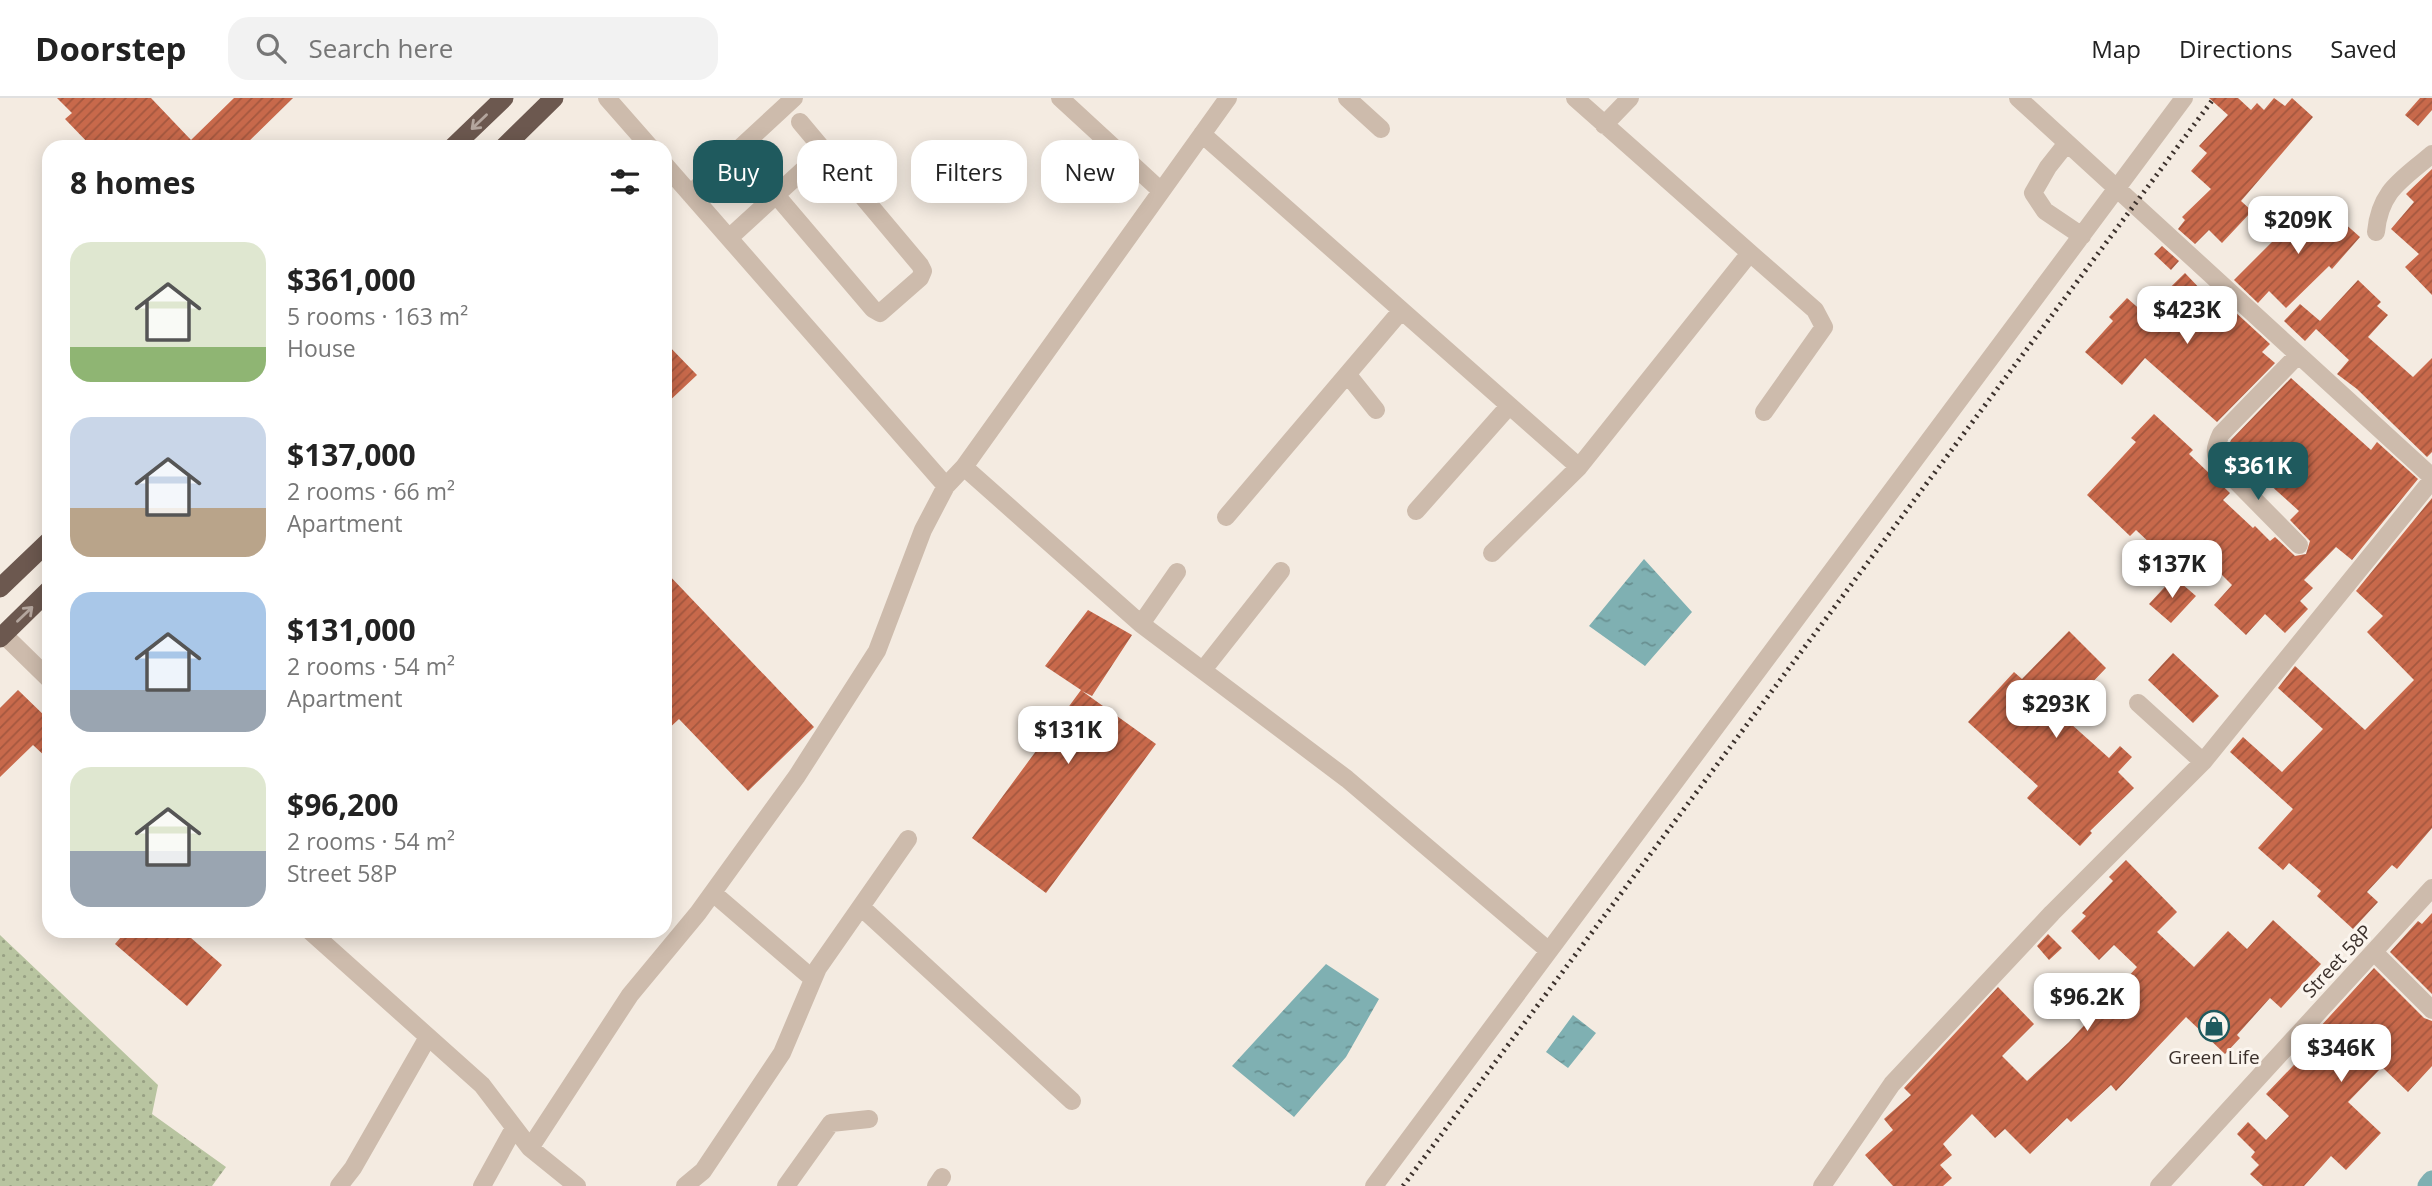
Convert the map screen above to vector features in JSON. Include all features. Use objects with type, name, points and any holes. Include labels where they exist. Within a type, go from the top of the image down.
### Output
[{"type":"highway","points":[[460,140],[504,98]]},
{"type":"highway","points":[[511,140],[554,98]]},
{"type":"highway","points":[[0,588],[42,548]]},
{"type":"highway","points":[[2,636],[42,597]]},
{"type":"street","points":[[607,98],[644,140]]},
{"type":"street","points":[[690,194],[794,98]]},
{"type":"street","points":[[1060,98],[1160,190]]},
{"type":"street","points":[[530,1148],[630,995],[713,893],[797,776],[877,651],[923,530],[946,486],[964,467],[1228,98]]},
{"type":"street","points":[[1347,98],[1381,129]]},
{"type":"street","points":[[1575,98],[1815,310],[1824,327],[1764,412]]},
{"type":"street","points":[[1604,125],[1630,98]]},
{"type":"street","points":[[1822,1186],[1892,1084],[2052,913],[2203,762],[2432,478],[2018,98]]},
{"type":"street","points":[[1374,1186],[2185,98]]},
{"type":"street","points":[[800,122],[815,140]]},
{"type":"street","points":[[1202,134],[1579,467]]},
{"type":"street","points":[[2067,144],[2048,167],[2033,193],[2045,211],[2082,236]]},
{"type":"street","points":[[2376,232],[2378,207],[2389,192],[2432,154]]},
{"type":"street","points":[[672,172],[946,486]]},
{"type":"street","points":[[783,189],[797,176]]},
{"type":"street","points":[[729,238],[767,203]]},
{"type":"street","points":[[783,203],[873,309],[880,313],[920,278],[923,271],[867,203]]},
{"type":"street","points":[[1492,552],[1579,467],[1751,254]]},
{"type":"street","points":[[1226,517],[1401,311]]},
{"type":"street","points":[[2298,355],[2221,434],[2215,447],[2216,458],[2221,466],[2299,545]]},
{"type":"street","points":[[1348,375],[1376,410]]},
{"type":"street","points":[[1416,511],[1509,406]]},
{"type":"street","points":[[964,467],[1141,624],[1347,779],[1549,951]]},
{"type":"street","points":[[1203,670],[1281,571]]},
{"type":"street","points":[[1141,624],[1177,572]]},
{"type":"street","points":[[2,636],[42,673]]},
{"type":"street","points":[[2138,703],[2203,762]]},
{"type":"street","points":[[686,1186],[703,1171],[782,1053],[813,979],[908,839]]},
{"type":"street","name":"Street 58P","points":[[2159,1186],[2432,888]]},
{"type":"street","points":[[713,893],[813,979]]},
{"type":"street","points":[[861,907],[1072,1101]]},
{"type":"street","points":[[318,938],[482,1085],[530,1148],[577,1186]]},
{"type":"street","points":[[2374,952],[2432,1010]]},
{"type":"street","points":[[340,1186],[428,1037]]},
{"type":"street","points":[[786,1186],[831,1123],[869,1119]]},
{"type":"street","points":[[482,1186],[514,1128]]},
{"type":"green space","points":[[0,935],[158,1085],[152,1114],[226,1167],[212,1186],[0,1186]]},
{"type":"water","points":[[1644,559],[1692,612],[1645,666],[1589,626]]},
{"type":"water","points":[[1326,964],[1379,999],[1346,1057],[1294,1117],[1232,1066]]},
{"type":"water","points":[[1573,1015],[1596,1033],[1568,1068],[1546,1052]]},
{"type":"building","points":[[57,98],[151,98],[191,140],[85,140],[65,119],[72,113]]},
{"type":"building","points":[[234,98],[293,98],[250,140],[191,140]]},
{"type":"building","points":[[2209,98],[2238,98],[2251,110],[2257,103],[2264,110],[2274,98],[2285,106],[2292,98],[2313,117],[2241,201],[2252,211],[2222,243],[2209,230],[2195,244],[2178,229],[2185,220],[2182,217],[2211,189],[2191,171],[2207,153],[2199,146],[2228,115]]},
{"type":"building","points":[[2420,98],[2432,98],[2432,110],[2418,126],[2405,115]]},
{"type":"building","points":[[2432,169],[2432,295],[2405,267],[2419,254],[2391,229],[2414,202],[2406,194]]},
{"type":"building","points":[[2314,200],[2339,226],[2343,222],[2360,237],[2332,269],[2329,266],[2286,308],[2269,291],[2258,303],[2234,280]]},
{"type":"building","points":[[2162,246],[2179,261],[2171,270],[2154,254]]},
{"type":"building","points":[[2185,273],[2204,293],[2209,288],[2270,344],[2262,352],[2275,363],[2217,422],[2145,358],[2122,385],[2085,352],[2113,321],[2109,317],[2127,298],[2144,313]]},
{"type":"building","points":[[2358,280],[2381,302],[2377,306],[2388,315],[2368,337],[2413,377],[2432,358],[2432,452],[2427,457],[2357,389],[2337,374],[2349,360],[2316,329],[2305,341],[2284,321],[2300,304],[2320,321]]},
{"type":"building","points":[[672,349],[697,375],[672,398]]},
{"type":"building","points":[[2291,378],[2371,450],[2377,442],[2418,479],[2352,560],[2336,547],[2304,580],[2313,588],[2300,601],[2308,609],[2285,633],[2265,614],[2246,635],[2214,605],[2232,585],[2202,555],[2183,574],[2136,530],[2130,536],[2087,495],[2136,442],[2131,438],[2154,414],[2193,450],[2189,454],[2230,493],[2223,500],[2253,528],[2255,526],[2270,541],[2275,537],[2295,556],[2306,554],[2310,541],[2290,520],[2299,511],[2228,447],[2231,440]]},
{"type":"building","points":[[2432,498],[2432,828],[2397,869],[2392,865],[2367,892],[2378,902],[2353,929],[2317,896],[2321,891],[2289,863],[2283,870],[2258,848],[2293,809],[2230,752],[2243,737],[2282,772],[2323,729],[2278,688],[2295,666],[2365,730],[2414,680],[2367,632],[2383,616],[2356,591]]},
{"type":"building","points":[[2174,577],[2196,596],[2171,623],[2149,604]]},
{"type":"building","points":[[672,578],[814,727],[748,791],[679,719],[672,726]]},
{"type":"building","points":[[1088,610],[1132,635],[1092,696],[1082,691],[1156,744],[1046,893],[972,838],[1081,690],[1045,666]]},
{"type":"building","points":[[2069,631],[2106,668],[2061,715],[2109,758],[2120,746],[2132,757],[2118,772],[2134,788],[2090,831],[2092,833],[2080,846],[2027,798],[2038,786],[1968,722],[2014,672],[2022,679]]},
{"type":"building","points":[[2173,653],[2219,696],[2193,723],[2148,680]]},
{"type":"building","points":[[18,690],[42,713],[42,753],[33,745],[0,777],[0,708]]},
{"type":"building","points":[[2126,860],[2177,912],[2157,932],[2194,967],[2228,931],[2247,949],[2273,920],[2321,964],[2281,1008],[2270,998],[2237,1035],[2240,1038],[2225,1054],[2186,1017],[2116,1091],[2111,1085],[2071,1122],[2067,1118],[2030,1154],[2005,1129],[1995,1138],[1972,1114],[1943,1144],[1952,1155],[1940,1165],[1952,1178],[1943,1186],[1893,1186],[1865,1155],[1893,1130],[1884,1119],[1911,1095],[1904,1088],[1998,987],[2034,1024],[2002,1056],[2027,1081],[2069,1042],[2137,967],[2114,945],[2099,960],[2071,931],[2086,916],[2082,913],[2113,881],[2109,877]]},
{"type":"building","points":[[2432,913],[2432,994],[2390,952],[2418,921],[2422,924]]},
{"type":"building","points":[[2048,934],[2062,948],[2049,960],[2037,946]]},
{"type":"building","points":[[120,938],[191,938],[222,965],[187,1006],[115,944]]},
{"type":"building","points":[[2374,968],[2424,1018],[2432,1021],[2432,1066],[2408,1092],[2382,1067],[2348,1102],[2381,1133],[2346,1170],[2331,1156],[2304,1186],[2263,1186],[2250,1174],[2259,1165],[2251,1157],[2255,1152],[2237,1134],[2248,1122],[2266,1140],[2289,1116],[2266,1094],[2313,1045],[2308,1040]]},
{"type":"waterway","points":[[2428,1186],[2432,1181]]},
{"type":"railway","points":[[1403,1186],[2214,98]]},
{"type":"place","name":"Green Life","points":[[2214,1026]]}]
